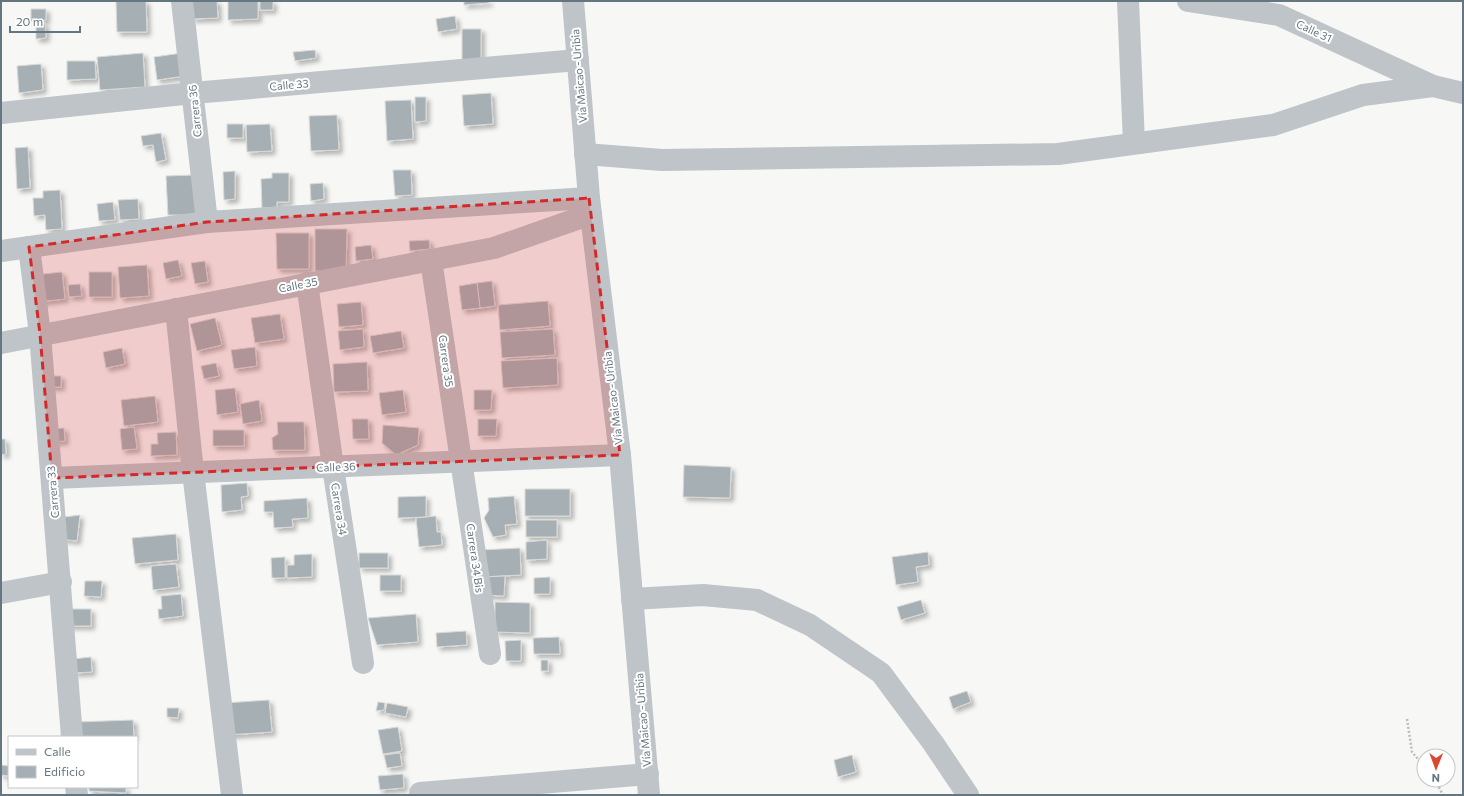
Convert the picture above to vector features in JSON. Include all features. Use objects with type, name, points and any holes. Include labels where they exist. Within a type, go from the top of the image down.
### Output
[{"type":"street","name":"Carrera 36","points":[[182,1],[207,222]]},
{"type":"street","name":"Vía Maicao - Uribia","points":[[573,1],[590,206],[620,455],[648,785]]},
{"type":"street","points":[[1128,1],[1134,144]]},
{"type":"street","name":"Calle 31","points":[[1188,1],[1279,15],[1433,86]]},
{"type":"street","name":"Calle 33","points":[[1,113],[193,93],[578,60]]},
{"type":"street","points":[[585,154],[662,160],[1058,154],[1273,125],[1363,95],[1433,86],[1463,93]]},
{"type":"street","points":[[1,251],[207,222],[590,206]]},
{"type":"street","name":"Calle 35","points":[[1,342],[494,248],[590,206]]},
{"type":"street","name":"Carrera 33","points":[[29,247],[40,334],[72,736]]},
{"type":"street","name":"Carrera 35","points":[[431,260],[461,462]]},
{"type":"street","name":"Carrera 34","points":[[307,283],[363,663]]},
{"type":"street","points":[[176,308],[193,472],[232,795]]},
{"type":"street","name":"Calle 36","points":[[52,478],[620,455]]},
{"type":"street","name":"Carrera 34 Bis","points":[[461,462],[490,654]]},
{"type":"street","points":[[1,593],[60,582]]},
{"type":"street","points":[[632,599],[703,595],[757,600],[810,625],[881,673],[933,743],[968,795]]},
{"type":"street","points":[[420,793],[648,785]]},
{"type":"path","points":[[1407,719],[1412,752],[1416,757]]},
{"type":"highlighted area","points":[[589,198],[620,455],[52,478],[40,334],[29,247],[207,222]]},
{"type":"building","points":[[116,1],[146,1],[147,32],[117,32]]},
{"type":"building","points":[[191,1],[217,1],[218,18],[192,19]]},
{"type":"building","points":[[228,1],[258,1],[258,19],[228,20]]},
{"type":"building","points":[[260,1],[273,1],[273,10],[260,10]]},
{"type":"building","points":[[464,1],[489,1],[489,3],[464,5]]},
{"type":"building","points":[[31,9],[46,9],[46,20],[31,21]]},
{"type":"building","points":[[455,16],[457,29],[438,32],[436,19]]},
{"type":"building","points":[[45,23],[46,38],[36,39],[36,24]]},
{"type":"building","points":[[462,29],[481,29],[481,60],[462,60]]},
{"type":"building","points":[[315,50],[316,58],[295,61],[293,52]]},
{"type":"building","points":[[143,53],[145,87],[100,90],[97,57]]},
{"type":"building","points":[[182,53],[185,76],[157,80],[154,57]]},
{"type":"building","points":[[67,61],[95,61],[96,79],[67,80]]},
{"type":"building","points":[[41,64],[43,90],[19,93],[17,66]]},
{"type":"building","points":[[491,93],[493,124],[464,126],[462,95]]},
{"type":"building","points":[[415,97],[426,97],[426,121],[415,122]]},
{"type":"building","points":[[411,100],[413,139],[387,141],[385,101]]},
{"type":"building","points":[[337,115],[339,150],[311,151],[309,116]]},
{"type":"building","points":[[227,124],[243,124],[243,138],[227,138]]},
{"type":"building","points":[[270,124],[272,151],[247,152],[246,125]]},
{"type":"building","points":[[161,133],[166,160],[156,162],[153,145],[143,146],[141,136]]},
{"type":"building","points":[[28,147],[30,188],[17,189],[15,148]]},
{"type":"building","points":[[393,170],[411,170],[412,195],[395,196]]},
{"type":"building","points":[[235,171],[235,199],[224,200],[223,172]]},
{"type":"building","points":[[272,173],[289,173],[289,202],[277,202],[277,207],[262,208],[261,179],[272,178]]},
{"type":"building","points":[[195,175],[197,215],[168,215],[166,176]]},
{"type":"building","points":[[323,183],[324,199],[311,201],[310,184]]},
{"type":"building","points":[[60,190],[62,229],[46,230],[45,215],[34,216],[33,198],[43,198],[43,191]]},
{"type":"building","points":[[138,199],[139,219],[120,220],[118,200]]},
{"type":"building","points":[[113,202],[115,220],[99,221],[97,204]]},
{"type":"building","points":[[315,229],[347,229],[346,272],[315,271]]},
{"type":"building","points":[[276,233],[309,233],[309,269],[277,269]]},
{"type":"building","points":[[429,240],[430,249],[410,251],[409,241]]},
{"type":"building","points":[[371,245],[373,259],[356,261],[355,247]]},
{"type":"building","points":[[178,260],[182,276],[166,279],[163,263]]},
{"type":"building","points":[[205,261],[208,282],[195,284],[191,263]]},
{"type":"building","points":[[147,265],[149,296],[120,298],[118,267]]},
{"type":"building","points":[[62,272],[65,299],[38,302],[35,275]]},
{"type":"building","points":[[89,272],[112,272],[112,297],[89,297]]},
{"type":"building","points":[[492,281],[495,306],[480,308],[477,283]]},
{"type":"building","points":[[477,283],[480,308],[462,310],[459,286]]},
{"type":"building","points":[[80,284],[82,296],[69,297],[68,285]]},
{"type":"building","points":[[548,301],[550,326],[500,330],[498,305]]},
{"type":"building","points":[[361,302],[363,325],[339,327],[337,304]]},
{"type":"building","points":[[280,314],[284,339],[255,343],[251,318]]},
{"type":"building","points":[[215,318],[222,345],[197,351],[190,324]]},
{"type":"building","points":[[363,329],[364,347],[340,350],[338,331]]},
{"type":"building","points":[[553,329],[555,355],[502,358],[500,332]]},
{"type":"building","points":[[401,331],[404,348],[373,353],[370,336]]},
{"type":"building","points":[[255,347],[257,366],[234,369],[231,350]]},
{"type":"building","points":[[122,348],[125,364],[106,368],[103,352]]},
{"type":"building","points":[[557,358],[558,385],[503,388],[501,361]]},
{"type":"building","points":[[367,362],[368,391],[334,392],[333,364]]},
{"type":"building","points":[[216,363],[219,376],[204,379],[201,366]]},
{"type":"building","points":[[48,376],[61,376],[61,387],[48,387]]},
{"type":"building","points":[[235,388],[238,412],[217,415],[215,390]]},
{"type":"building","points":[[403,390],[406,412],[382,415],[379,393]]},
{"type":"building","points":[[474,390],[492,390],[491,410],[474,410]]},
{"type":"building","points":[[155,396],[158,422],[124,426],[121,400]]},
{"type":"building","points":[[259,400],[262,421],[243,424],[240,404]]},
{"type":"building","points":[[352,419],[368,419],[369,439],[353,439]]},
{"type":"building","points":[[478,419],[497,419],[496,436],[478,436]]},
{"type":"building","points":[[277,422],[304,422],[305,450],[273,450],[272,438],[278,434]]},
{"type":"building","points":[[383,425],[419,428],[418,445],[396,455],[382,443]]},
{"type":"building","points":[[134,427],[137,449],[122,450],[120,429]]},
{"type":"building","points":[[64,428],[65,441],[53,442],[52,429]]},
{"type":"building","points":[[213,430],[244,430],[244,446],[213,446]]},
{"type":"building","points":[[176,432],[177,455],[151,456],[151,444],[158,444],[157,433]]},
{"type":"building","points":[[1,439],[5,439],[6,454],[1,455]]},
{"type":"building","points":[[684,465],[731,467],[730,498],[683,497]]},
{"type":"building","points":[[247,483],[248,496],[241,497],[242,510],[222,512],[221,485]]},
{"type":"building","points":[[525,489],[570,489],[570,516],[525,516]]},
{"type":"building","points":[[426,496],[426,517],[398,518],[398,497]]},
{"type":"building","points":[[514,496],[517,524],[505,525],[506,535],[493,537],[484,518],[489,510],[488,498]]},
{"type":"building","points":[[307,498],[308,518],[292,519],[293,527],[274,528],[273,512],[264,512],[264,501]]},
{"type":"building","points":[[80,515],[77,541],[60,539],[57,518]]},
{"type":"building","points":[[436,516],[437,532],[441,532],[442,545],[419,547],[416,518]]},
{"type":"building","points":[[526,520],[557,520],[557,537],[526,537]]},
{"type":"building","points":[[176,534],[178,560],[135,564],[132,538]]},
{"type":"building","points":[[547,540],[547,559],[526,560],[526,542]]},
{"type":"building","points":[[520,548],[521,575],[482,577],[481,550]]},
{"type":"building","points":[[928,552],[929,565],[916,567],[918,582],[896,585],[892,557]]},
{"type":"building","points":[[359,553],[388,553],[388,568],[359,568]]},
{"type":"building","points":[[312,554],[312,577],[287,578],[287,565],[294,565],[294,555]]},
{"type":"building","points":[[285,557],[285,578],[272,578],[271,558]]},
{"type":"building","points":[[176,564],[179,587],[153,590],[151,566]]},
{"type":"building","points":[[380,575],[401,575],[401,591],[380,591]]},
{"type":"building","points":[[505,576],[504,596],[483,595],[482,577]]},
{"type":"building","points":[[550,577],[550,594],[534,594],[534,578]]},
{"type":"building","points":[[85,581],[102,581],[101,597],[84,596]]},
{"type":"building","points":[[181,594],[183,616],[159,619],[158,609],[162,609],[161,596]]},
{"type":"building","points":[[921,600],[925,613],[901,620],[897,607]]},
{"type":"building","points":[[495,602],[530,603],[530,633],[495,632]]},
{"type":"building","points":[[65,609],[91,609],[91,626],[65,626]]},
{"type":"building","points":[[416,614],[418,642],[377,645],[368,618]]},
{"type":"building","points":[[466,631],[467,645],[437,647],[436,633]]},
{"type":"building","points":[[559,637],[560,654],[534,654],[533,638]]},
{"type":"building","points":[[521,640],[521,661],[506,661],[505,641]]},
{"type":"building","points":[[91,657],[92,672],[74,673],[73,659]]},
{"type":"building","points":[[541,660],[548,660],[548,671],[541,671]]},
{"type":"building","points":[[967,691],[971,702],[953,709],[949,697]]},
{"type":"building","points":[[269,700],[272,732],[227,735],[225,703]]},
{"type":"building","points":[[378,702],[385,703],[384,710],[376,711]]},
{"type":"building","points":[[387,703],[408,707],[406,717],[385,713]]},
{"type":"building","points":[[167,708],[179,708],[178,718],[167,717]]},
{"type":"building","points":[[133,720],[134,736],[82,736],[76,722]]},
{"type":"building","points":[[398,727],[402,751],[383,754],[378,730]]},
{"type":"building","points":[[400,753],[402,766],[387,768],[384,755]]},
{"type":"building","points":[[852,755],[856,772],[838,777],[834,760]]},
{"type":"building","points":[[1,765],[8,766],[8,776],[1,775]]},
{"type":"building","points":[[403,774],[404,788],[380,790],[378,776]]},
{"type":"building","points":[[89,788],[126,788],[126,793],[89,791]]}]
